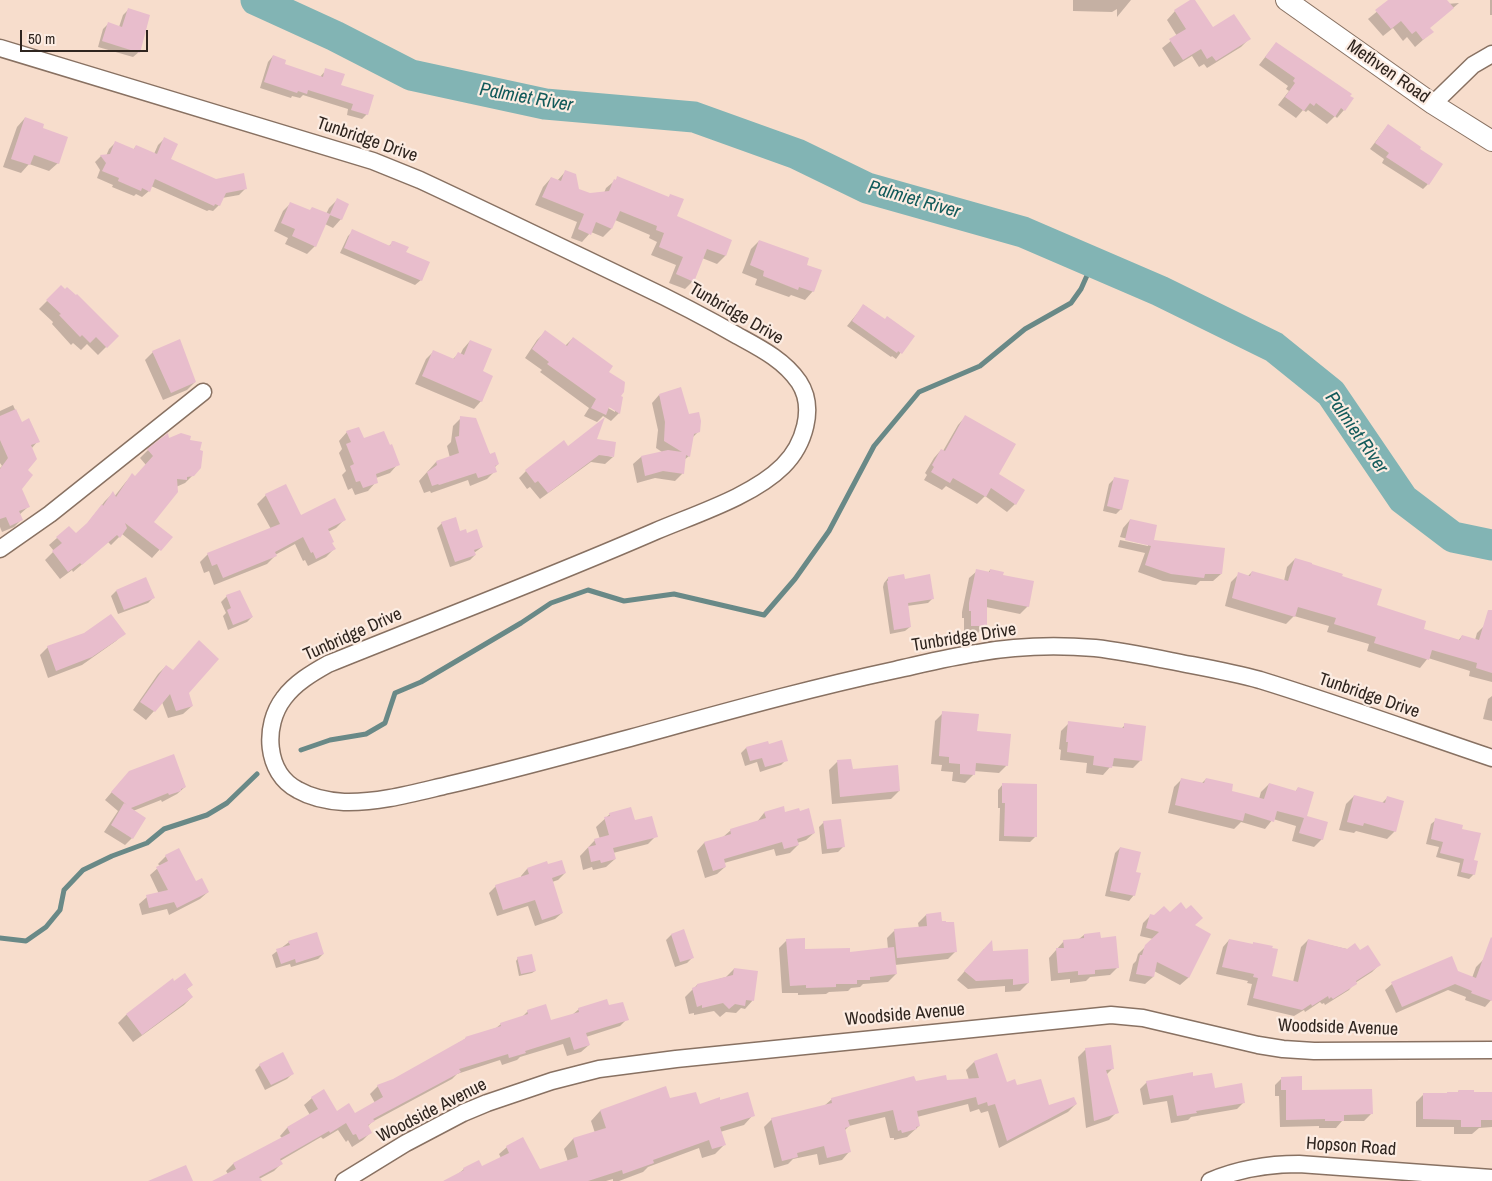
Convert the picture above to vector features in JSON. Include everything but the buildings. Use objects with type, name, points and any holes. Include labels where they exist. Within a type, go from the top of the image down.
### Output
[{"type":"street","name":"Methven Road","points":[[1286,0],[1433,104],[1492,141]]},
{"type":"street","name":"Tunbridge Drive","points":[[0,48],[373,161],[420,180],[702,315],[772,356],[799,381],[805,394],[808,403],[802,438],[793,455],[782,468],[764,482],[740,495],[622,546],[328,664],[310,674],[295,686],[284,698],[276,712],[272,724],[270,742],[273,758],[279,773],[291,787],[307,795],[326,800],[346,802],[402,796],[499,774],[856,678],[976,653],[1009,649],[1058,647],[1095,648],[1134,654],[1257,679],[1492,758]]},
{"type":"street","points":[[1433,104],[1473,65],[1492,54]]},
{"type":"street","points":[[0,549],[50,514],[202,392]]},
{"type":"street","name":"Woodside Avenue","points":[[344,1181],[406,1144],[463,1113],[487,1103],[552,1081],[599,1070],[676,1058],[1111,1014],[1143,1018],[1258,1045],[1314,1051],[1492,1050]]},
{"type":"street","name":"Hopson Road","points":[[1210,1181],[1246,1169],[1273,1164],[1299,1164],[1492,1178]]},
{"type":"waterway","name":"Palmiet River","points":[[256,0],[335,36],[411,75],[545,104],[694,117],[797,154],[867,188],[1023,232],[1160,291],[1274,347],[1331,393],[1403,499],[1453,537],[1492,545]]},
{"type":"waterway","points":[[301,750],[330,740],[366,734],[385,723],[395,693],[421,682],[521,623],[551,603],[588,590],[624,601],[674,594],[764,615],[795,579],[829,531],[874,446],[919,392],[980,366],[1025,329],[1071,303],[1081,289],[1093,262]]},
{"type":"waterway","points":[[0,938],[26,941],[46,927],[60,910],[64,890],[83,870],[112,856],[147,843],[164,829],[207,815],[227,803],[257,774]]}]
